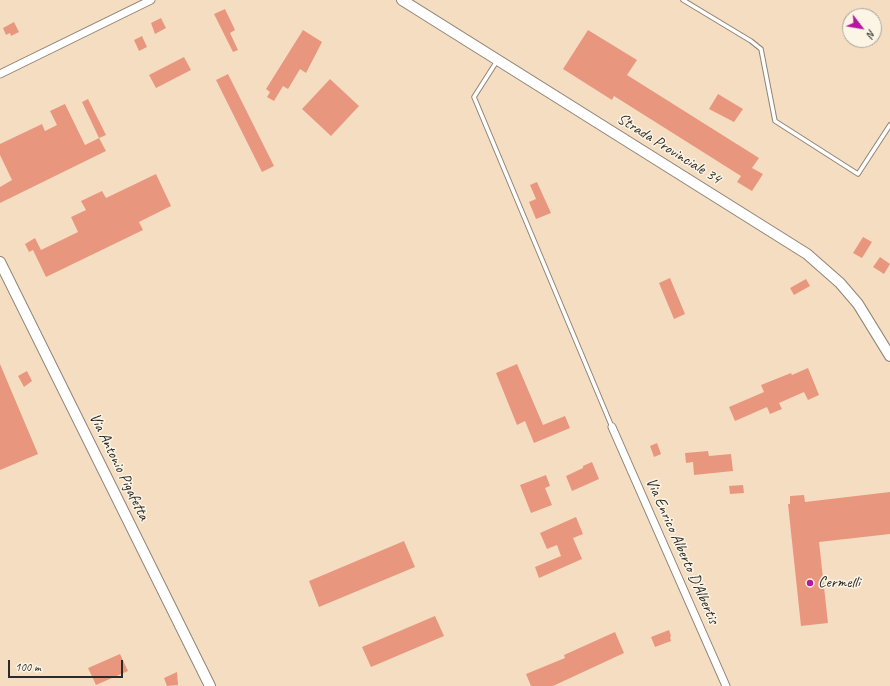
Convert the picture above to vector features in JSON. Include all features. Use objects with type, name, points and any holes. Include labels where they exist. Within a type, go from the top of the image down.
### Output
[{"type":"main road","name":"Strada Provinciale 34","points":[[402,0],[807,254],[840,283],[858,304],[890,356]]},
{"type":"main road","name":"Via Antonio Pigafetta","points":[[0,262],[210,686]]},
{"type":"street","points":[[0,74],[151,0]]},
{"type":"street","name":"Via Enrico Alberto D'Albertis","points":[[612,427],[726,686]]},
{"type":"lane","points":[[683,0],[751,41],[761,49],[775,121],[858,174],[890,125]]},
{"type":"lane","points":[[498,60],[474,97],[612,427]]},
{"type":"building","points":[[225,9],[235,30],[230,33],[238,50],[233,52],[214,14]]},
{"type":"building","points":[[161,18],[166,28],[155,34],[151,23]]},
{"type":"building","points":[[14,22],[19,32],[11,36],[10,33],[6,35],[3,28]]},
{"type":"building","points":[[303,30],[322,42],[306,73],[300,69],[288,89],[283,86],[274,101],[267,97],[270,92],[266,89]]},
{"type":"building","points":[[588,30],[637,60],[627,75],[759,158],[752,168],[763,174],[752,191],[737,182],[741,176],[614,96],[612,100],[563,69]]},
{"type":"building","points":[[142,36],[147,47],[139,51],[134,40]]},
{"type":"building","points":[[184,57],[191,70],[156,88],[149,75]]},
{"type":"building","points":[[228,74],[274,166],[262,172],[216,80]]},
{"type":"building","points":[[330,79],[359,106],[331,136],[302,109]]},
{"type":"building","points":[[718,94],[743,109],[734,122],[709,109]]},
{"type":"building","points":[[88,99],[106,135],[99,138],[82,102]]},
{"type":"building","points":[[65,104],[85,145],[99,138],[106,151],[0,203],[0,187],[12,180],[0,155],[0,144],[42,124],[45,131],[57,125],[50,111]]},
{"type":"building","points":[[156,174],[171,206],[139,222],[143,230],[46,277],[33,250],[29,252],[25,244],[35,238],[41,250],[78,232],[71,217],[86,210],[81,201],[102,191],[106,198]]},
{"type":"building","points":[[537,182],[551,213],[536,219],[529,202],[536,199],[530,185]]},
{"type":"building","points":[[863,237],[872,242],[862,258],[853,253]]},
{"type":"building","points":[[880,257],[890,264],[884,274],[873,267]]},
{"type":"building","points":[[670,278],[685,314],[674,319],[659,283]]},
{"type":"building","points":[[806,279],[810,286],[794,295],[790,288]]},
{"type":"building","points":[[0,364],[38,454],[0,470]]},
{"type":"building","points":[[517,364],[543,425],[565,416],[570,428],[534,443],[525,421],[517,425],[496,373]]},
{"type":"building","points":[[808,368],[819,395],[808,400],[804,392],[779,403],[782,409],[770,414],[767,407],[735,421],[729,407],[764,392],[761,385]]},
{"type":"building","points":[[27,371],[32,381],[24,387],[18,376]]},
{"type":"building","points":[[657,443],[661,454],[654,457],[650,446]]},
{"type":"building","points":[[708,451],[709,456],[731,454],[733,471],[694,475],[693,462],[686,463],[685,453]]},
{"type":"building","points":[[592,462],[599,479],[572,491],[566,476]]},
{"type":"building","points":[[546,475],[550,486],[545,488],[552,505],[531,513],[520,485]]},
{"type":"building","points":[[743,485],[744,493],[730,494],[729,486]]},
{"type":"building","name":"Cermelli","points":[[890,492],[890,534],[819,542],[828,623],[801,626],[788,504],[790,504],[790,496],[804,495],[805,502]]},
{"type":"building","points":[[576,517],[583,534],[573,538],[582,559],[539,578],[535,567],[561,556],[557,545],[547,549],[540,533]]},
{"type":"building","points":[[404,541],[415,567],[319,607],[309,581]]},
{"type":"building","points":[[435,616],[444,636],[371,667],[362,647]]},
{"type":"building","points":[[669,630],[671,641],[655,647],[651,637]]},
{"type":"building","points":[[615,632],[624,653],[553,686],[531,686],[526,674],[565,658],[564,655]]},
{"type":"building","points":[[120,654],[128,671],[96,685],[88,668]]},
{"type":"building","points":[[177,672],[178,685],[167,686],[164,678]]},
{"type":"place","name":"Cermelli","points":[[810,583]]}]
